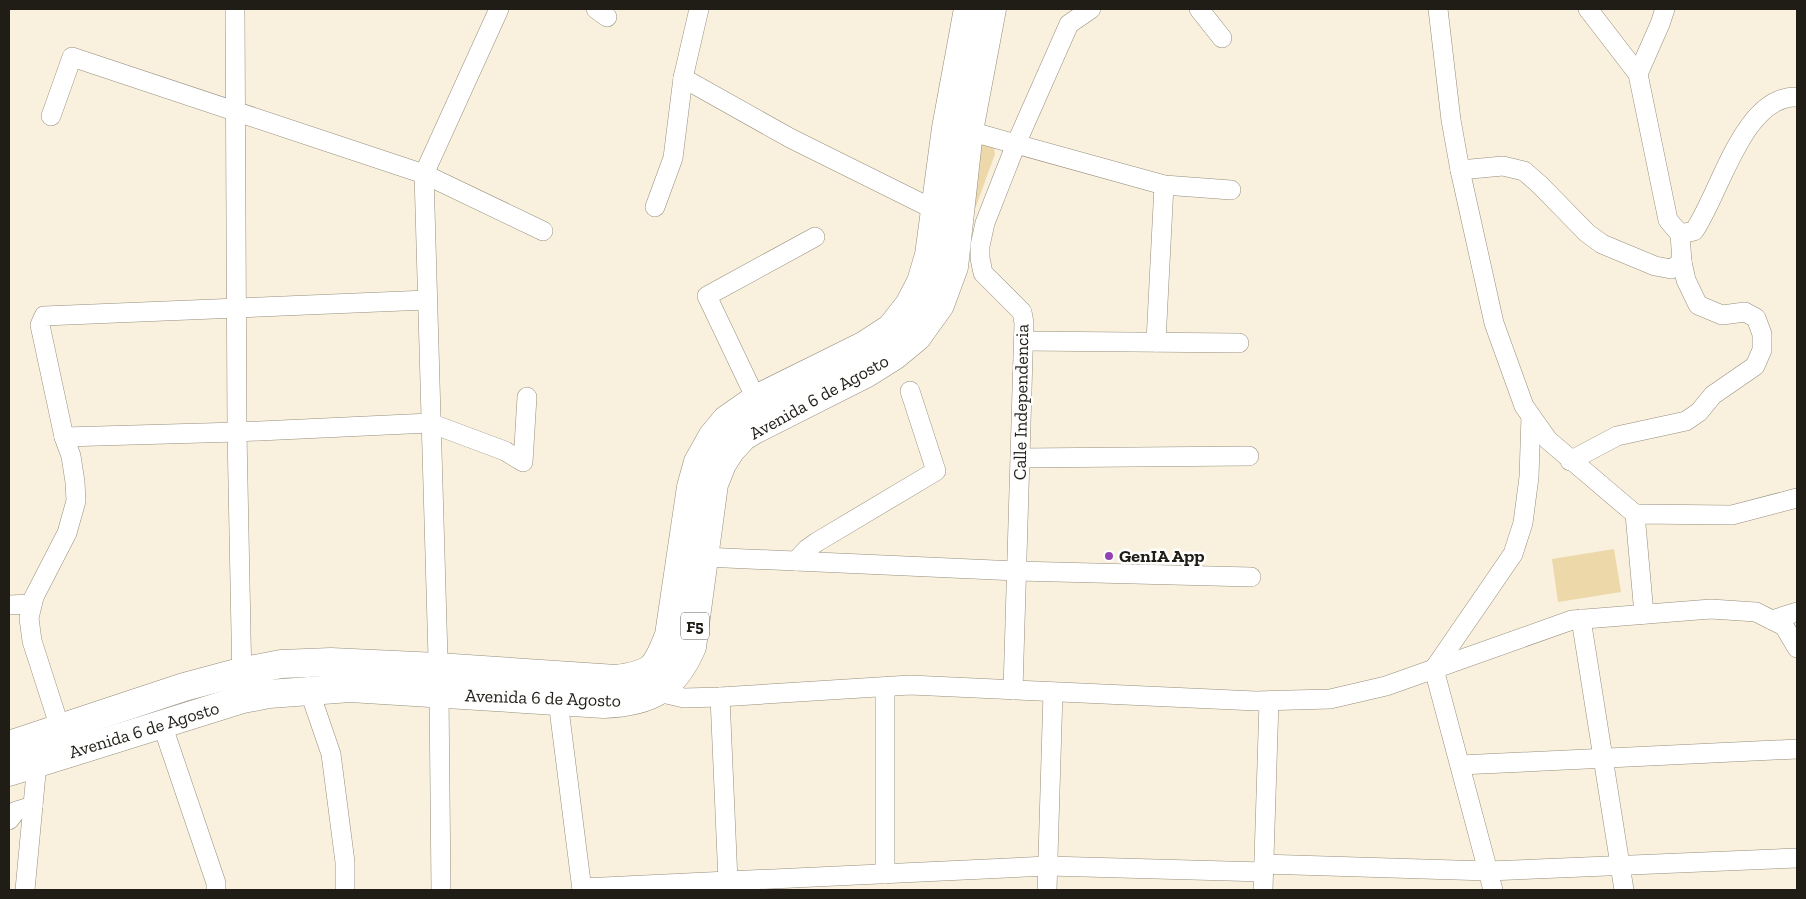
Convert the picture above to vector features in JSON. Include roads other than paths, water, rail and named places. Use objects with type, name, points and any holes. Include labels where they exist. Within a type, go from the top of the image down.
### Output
[{"type":"highway","name":"Avenida 6 de Agosto","points":[[9,772],[244,699],[269,694],[438,680],[612,691],[643,698],[658,692],[673,680],[684,666],[692,647],[714,484],[722,464],[722,443],[726,420],[756,399],[866,344],[882,349],[917,338],[940,305],[954,267],[958,130],[968,9]]},
{"type":"highway","name":"Avenida 6 de Agosto","points":[[9,745],[184,687],[240,672],[281,664],[331,662],[558,701],[612,691],[652,669],[669,635],[691,487],[698,462],[722,443],[754,430],[867,373],[882,349],[891,328],[909,305],[920,282],[929,255],[935,210],[992,9]]},
{"type":"highway","points":[[657,662],[658,692]]},
{"type":"street","points":[[235,9],[240,672],[244,699]]},
{"type":"street","points":[[441,890],[438,680],[424,174],[499,9]]},
{"type":"street","points":[[655,208],[673,158],[683,78],[699,9]]},
{"type":"street","name":"Calle Independencia","points":[[1013,690],[1024,323],[1022,312],[983,273],[980,246],[985,223],[1016,144],[1069,24],[1091,9]]},
{"type":"street","points":[[1199,9],[1222,38]]},
{"type":"street","points":[[1438,9],[1451,120],[1460,170],[1494,323],[1524,406],[1548,440],[1570,461],[1635,514],[1732,515],[1797,498]]},
{"type":"street","points":[[1570,461],[1617,436],[1686,421],[1699,412],[1713,395],[1755,366],[1762,350],[1762,334],[1756,318],[1745,312],[1722,315],[1698,305],[1686,280],[1682,262],[1680,234],[1668,220],[1638,74],[1588,9]]},
{"type":"street","points":[[1638,74],[1664,9]]},
{"type":"street","points":[[51,116],[72,57],[424,174],[543,230]]},
{"type":"street","points":[[683,78],[790,138],[935,210]]},
{"type":"street","points":[[1680,234],[1694,231],[1704,216],[1723,172],[1745,133],[1762,109],[1788,96],[1797,97]]},
{"type":"street","points":[[958,130],[1164,185],[1231,190]]},
{"type":"street","points":[[1460,170],[1503,166],[1524,171],[1587,233],[1602,244],[1655,266],[1671,269],[1682,262]]},
{"type":"street","points":[[1156,342],[1164,185]]},
{"type":"street","points":[[756,399],[707,296],[815,237]]},
{"type":"street","points":[[60,728],[32,641],[29,618],[34,596],[67,534],[76,501],[71,456],[64,437],[40,325],[44,316],[427,300]]},
{"type":"street","points":[[1024,341],[1239,342]]},
{"type":"street","points":[[796,561],[807,549],[936,471],[910,391]]},
{"type":"street","points":[[64,437],[237,432],[430,423],[505,451],[523,462],[527,397]]},
{"type":"street","points":[[1493,890],[1434,669],[1512,554],[1523,523],[1530,476],[1531,416]]},
{"type":"street","points":[[1020,458],[1249,456]]},
{"type":"street","points":[[1635,514],[1644,614]]},
{"type":"street","points":[[704,556],[1016,571],[1251,577]]},
{"type":"street","points":[[9,605],[32,604]]},
{"type":"street","points":[[658,692],[684,698],[910,685],[1269,701],[1330,699],[1386,686],[1572,620],[1711,609],[1756,612],[1784,626],[1797,648]]},
{"type":"street","points":[[1772,620],[1797,612]]},
{"type":"street","points":[[1581,619],[1624,890]]},
{"type":"street","points":[[885,687],[885,874]]},
{"type":"street","points":[[309,690],[331,754],[345,862],[344,890]]},
{"type":"street","points":[[1047,890],[1053,692]]},
{"type":"street","points":[[720,697],[728,881]]},
{"type":"street","points":[[558,701],[582,889],[1048,866],[1263,875],[1488,871],[1797,858]]},
{"type":"street","points":[[1263,875],[1269,701]]},
{"type":"street","points":[[162,724],[216,883],[216,890]]},
{"type":"street","points":[[1460,765],[1797,749]]},
{"type":"street","points":[[25,890],[37,763]]},
{"type":"street","points":[[9,820],[16,811],[33,806]]},
{"type":"place","name":"GenIA App","points":[[1109,556]]}]
